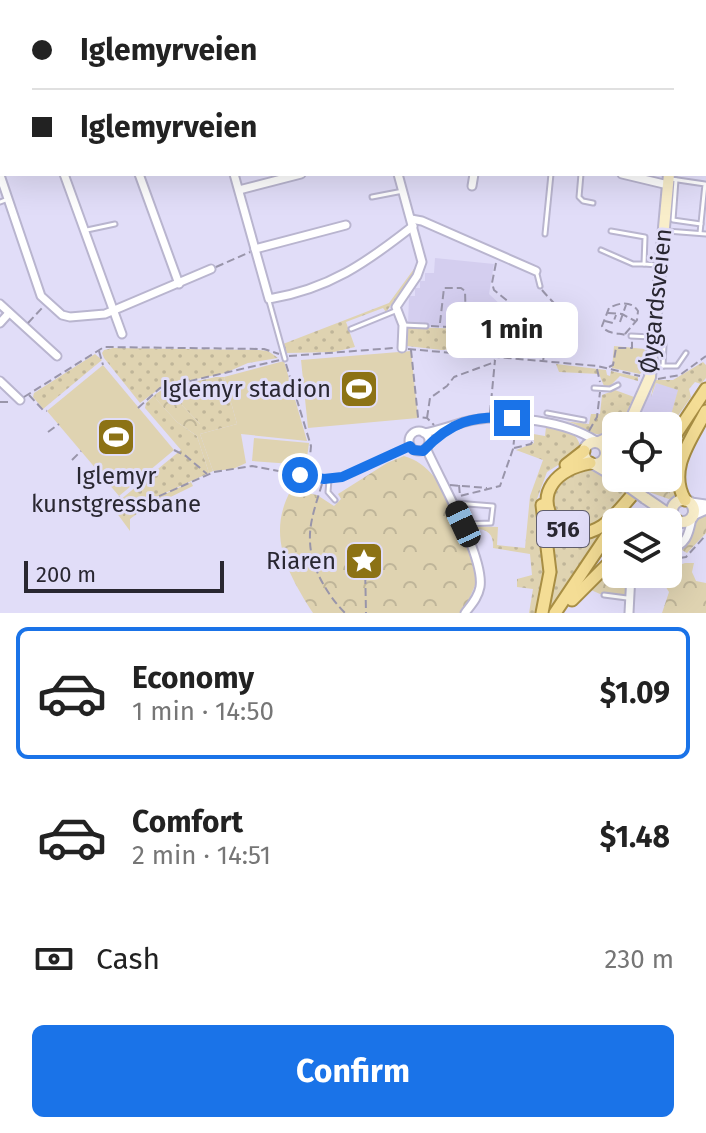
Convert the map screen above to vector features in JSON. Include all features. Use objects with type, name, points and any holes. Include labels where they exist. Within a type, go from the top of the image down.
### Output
[{"type":"main road","name":"Øygardsveien","points":[[634,412],[657,366],[655,336],[670,179]]},
{"type":"main road","points":[[682,425],[706,389]]},
{"type":"main road","points":[[682,521],[692,517],[694,509],[684,501],[678,469],[706,411]]},
{"type":"main road","points":[[602,440],[584,449],[585,459],[602,469]]},
{"type":"main road","points":[[597,442],[602,445]]},
{"type":"main road","name":"516","points":[[542,613],[550,572],[542,506],[543,489],[553,473],[584,449]]},
{"type":"main road","points":[[592,464],[602,461]]},
{"type":"main road","name":"516","points":[[592,464],[564,472],[551,484],[547,508],[556,524],[564,530],[583,533],[602,526],[634,492]]},
{"type":"main road","points":[[639,492],[660,508]]},
{"type":"main road","points":[[650,500],[684,501]]},
{"type":"main road","points":[[672,508],[684,501]]},
{"type":"main road","name":"516","points":[[555,613],[602,543]]},
{"type":"main road","name":"516","points":[[562,613],[602,568]]},
{"type":"street","points":[[0,176],[4,200],[41,296],[62,315],[70,317],[113,311],[211,269]]},
{"type":"street","points":[[67,176],[122,334]]},
{"type":"street","points":[[140,176],[179,284]]},
{"type":"street","points":[[235,176],[269,299],[317,287],[345,275],[376,256],[412,223]]},
{"type":"street","points":[[239,190],[293,176]]},
{"type":"street","points":[[399,176],[421,259],[421,267],[397,303],[396,310],[403,325],[407,349]]},
{"type":"street","points":[[472,186],[474,176]]},
{"type":"street","points":[[641,176],[670,179]]},
{"type":"street","points":[[412,223],[536,271]]},
{"type":"street","points":[[255,249],[346,225]]},
{"type":"street","points":[[0,304],[57,356]]},
{"type":"street","points":[[0,323],[9,313]]},
{"type":"street","points":[[0,381],[20,400]]},
{"type":"street","points":[[424,448],[410,446],[408,441],[414,432],[424,433],[476,420],[503,418],[558,421],[597,442]]},
{"type":"street","points":[[424,448],[445,429]]},
{"type":"street","points":[[575,430],[584,449]]},
{"type":"street","points":[[424,433],[424,448],[463,524],[478,569],[481,584],[476,599],[465,613]]},
{"type":"street","points":[[684,501],[706,507]]},
{"type":"street","points":[[684,542],[692,517],[706,507]]},
{"type":"street","points":[[682,538],[684,542]]},
{"type":"street","points":[[629,613],[630,588]]},
{"type":"lane","points":[[545,234],[551,176]]},
{"type":"lane","points":[[581,176],[580,199],[593,203]]},
{"type":"lane","points":[[700,233],[701,224],[705,184],[670,179],[673,220],[701,224]]},
{"type":"lane","points":[[372,197],[403,191]]},
{"type":"lane","points":[[84,231],[115,224]]},
{"type":"lane","points":[[664,230],[706,234]]},
{"type":"lane","points":[[611,231],[645,237],[644,264]]},
{"type":"lane","points":[[601,250],[633,264],[661,265]]},
{"type":"lane","points":[[536,271],[540,286]]},
{"type":"lane","points":[[269,299],[284,357]]},
{"type":"lane","points":[[351,329],[396,310]]},
{"type":"lane","points":[[403,325],[426,326]]},
{"type":"lane","points":[[632,336],[655,336]]},
{"type":"lane","points":[[664,345],[657,366],[677,366],[686,353]]},
{"type":"lane","points":[[594,388],[618,385]]},
{"type":"lane","points":[[503,407],[503,418]]},
{"type":"lane","points":[[547,413],[558,421],[584,420]]},
{"type":"lane","points":[[300,475],[326,480],[342,477],[410,446]]},
{"type":"lane","points":[[326,480],[328,492],[335,500]]},
{"type":"lane","points":[[453,503],[493,506],[491,523],[463,524]]},
{"type":"lane","points":[[604,595],[630,598]]},
{"type":"path","points":[[211,269],[255,249]]},
{"type":"path","points":[[498,255],[492,283],[494,290],[546,332]]},
{"type":"path","points":[[540,286],[558,308],[558,319],[546,332],[543,362]]},
{"type":"path","points":[[440,326],[443,291],[446,287],[465,290],[466,327],[478,340],[482,357]]},
{"type":"path","points":[[25,327],[47,303]]},
{"type":"path","points":[[620,322],[626,304]]},
{"type":"path","points":[[607,368],[613,366],[616,348],[632,348],[632,336],[605,330],[602,326],[611,306],[626,304],[638,309],[636,322],[625,334]]},
{"type":"path","points":[[607,313],[624,315],[636,322]]},
{"type":"path","points":[[604,320],[613,323],[616,313]]},
{"type":"path","points":[[426,326],[466,327]]},
{"type":"path","points":[[482,357],[545,338]]},
{"type":"path","points":[[0,402],[20,400],[98,350],[126,346],[264,349],[284,357]]},
{"type":"path","points":[[138,408],[160,388],[284,357],[376,348],[597,366],[647,382],[680,375],[706,356]]},
{"type":"path","points":[[407,349],[418,417],[427,418],[436,427]]},
{"type":"path","points":[[98,350],[103,365]]},
{"type":"path","points":[[500,351],[502,359]]},
{"type":"path","points":[[57,356],[70,367]]},
{"type":"path","points":[[115,512],[139,505],[208,474],[252,466],[300,475],[309,468],[311,446],[284,357]]},
{"type":"path","points":[[427,418],[430,398],[454,377],[492,363],[495,359]]},
{"type":"path","points":[[490,414],[495,359]]},
{"type":"path","points":[[588,432],[597,417],[601,389],[597,366]]},
{"type":"path","points":[[29,394],[47,411]]},
{"type":"path","points":[[48,432],[59,424]]},
{"type":"path","points":[[459,485],[460,496],[500,486],[513,449],[515,427]]},
{"type":"path","points":[[513,449],[531,444],[533,440],[530,436],[515,432]]},
{"type":"path","points":[[174,450],[208,474]]},
{"type":"path","points":[[72,460],[81,451]]},
{"type":"path","points":[[94,486],[103,478]]},
{"type":"path","points":[[326,480],[309,541],[316,569],[334,603],[345,613]]},
{"type":"path","points":[[449,485],[490,489]]},
{"type":"path","points":[[119,496],[121,508]]},
{"type":"path","points":[[682,558],[706,535]]},
{"type":"path","points":[[365,564],[366,613]]},
{"type":"shaded area","points":[[435,258],[494,264],[489,294],[538,339],[484,353],[470,329],[408,325],[409,296],[415,296],[415,288],[420,288],[420,281],[425,281],[425,273],[434,273]]},
{"type":"shaded area","points":[[656,383],[679,389],[672,412],[641,412],[650,392],[652,396]]},
{"type":"green space","points":[[419,262],[386,312],[383,308],[346,322],[355,347],[334,352],[287,353],[283,344],[389,303]]},
{"type":"green space","points":[[406,327],[469,329],[477,347],[442,350],[407,346]]},
{"type":"green space","points":[[614,346],[645,349],[640,374],[612,368]]},
{"type":"green space","points":[[104,350],[259,350],[268,351],[278,358],[163,386],[140,403],[104,358]]},
{"type":"green space","name":"Iglemyr stadion","points":[[411,351],[418,418],[308,428],[301,360]]},
{"type":"green space","points":[[95,354],[102,360],[43,409],[33,397],[34,393]]},
{"type":"green space","points":[[284,361],[307,441],[241,434],[246,463],[233,469],[213,471],[200,434],[237,424],[224,377]]},
{"type":"green space","points":[[703,362],[706,365],[706,378],[701,384],[695,382],[689,389],[691,397],[681,412],[672,412],[678,390],[656,383],[651,397],[654,380],[673,380]]},
{"type":"green space","points":[[556,364],[606,370],[610,376],[611,371],[638,377],[638,381],[620,376],[608,388],[599,374],[559,372]]},
{"type":"green space","name":"Iglemyr kunstgressbane","points":[[103,365],[174,450],[119,496],[47,411]]},
{"type":"green space","points":[[224,377],[237,424],[200,434],[200,424],[165,388]]},
{"type":"green space","points":[[165,388],[200,424],[200,434],[213,471],[209,473],[197,436],[177,422],[155,398]]},
{"type":"green space","points":[[615,390],[634,397],[639,390],[628,412],[602,412],[602,434],[563,421],[589,424],[591,414],[600,414],[602,395]]},
{"type":"green space","points":[[157,393],[156,399],[177,422],[197,436],[209,473],[141,504],[122,505],[120,500],[181,450],[145,408]]},
{"type":"green space","points":[[706,398],[706,405],[682,455],[682,433]]},
{"type":"green space","points":[[546,427],[571,433],[580,445],[571,457],[547,472],[537,499],[546,566],[538,613],[529,613],[533,589],[517,587],[517,579],[532,575],[530,554],[493,548],[493,540],[484,530],[476,529],[472,536],[469,534],[472,526],[498,527],[497,545],[525,548],[530,496],[543,460],[516,450],[534,443],[533,436],[522,432],[545,436]]},
{"type":"green space","points":[[254,438],[309,443],[306,465],[252,461]]},
{"type":"green space","points":[[404,456],[431,473],[457,519],[475,568],[476,583],[464,611],[313,613],[288,569],[280,538],[280,523],[291,490],[317,495],[334,506],[341,499],[338,494],[387,463]]},
{"type":"green space","points":[[593,467],[602,474],[602,492],[626,492],[614,508],[602,508],[601,521],[586,526],[564,526],[555,513],[551,494],[554,487],[570,476]]},
{"type":"green space","points":[[191,482],[193,486],[130,519],[130,531],[116,512],[123,507],[139,506]]},
{"type":"green space","points":[[649,492],[669,492],[669,499]]},
{"type":"green space","points":[[669,492],[678,492],[678,495],[669,499]]},
{"type":"green space","points":[[706,513],[706,533],[687,553],[682,550],[701,516]]},
{"type":"green space","points":[[545,517],[557,530],[602,526],[602,534],[549,613],[545,613]]},
{"type":"green space","points":[[694,563],[692,572],[696,581],[706,583],[706,613],[662,613],[669,592],[666,588],[682,588],[682,564]]},
{"type":"green space","points":[[602,575],[602,588],[627,588],[627,596],[600,594],[591,590],[590,584]]},
{"type":"place","name":"Iglemyr stadion","points":[[359,389]]},
{"type":"place","name":"Iglemyr kunstgressbane","points":[[116,437]]},
{"type":"place","name":"Riaren","points":[[364,561]]},
{"type":"route","points":[[300,475],[335,479],[410,446],[413,450],[423,451],[445,429],[460,423],[512,418]]}]
